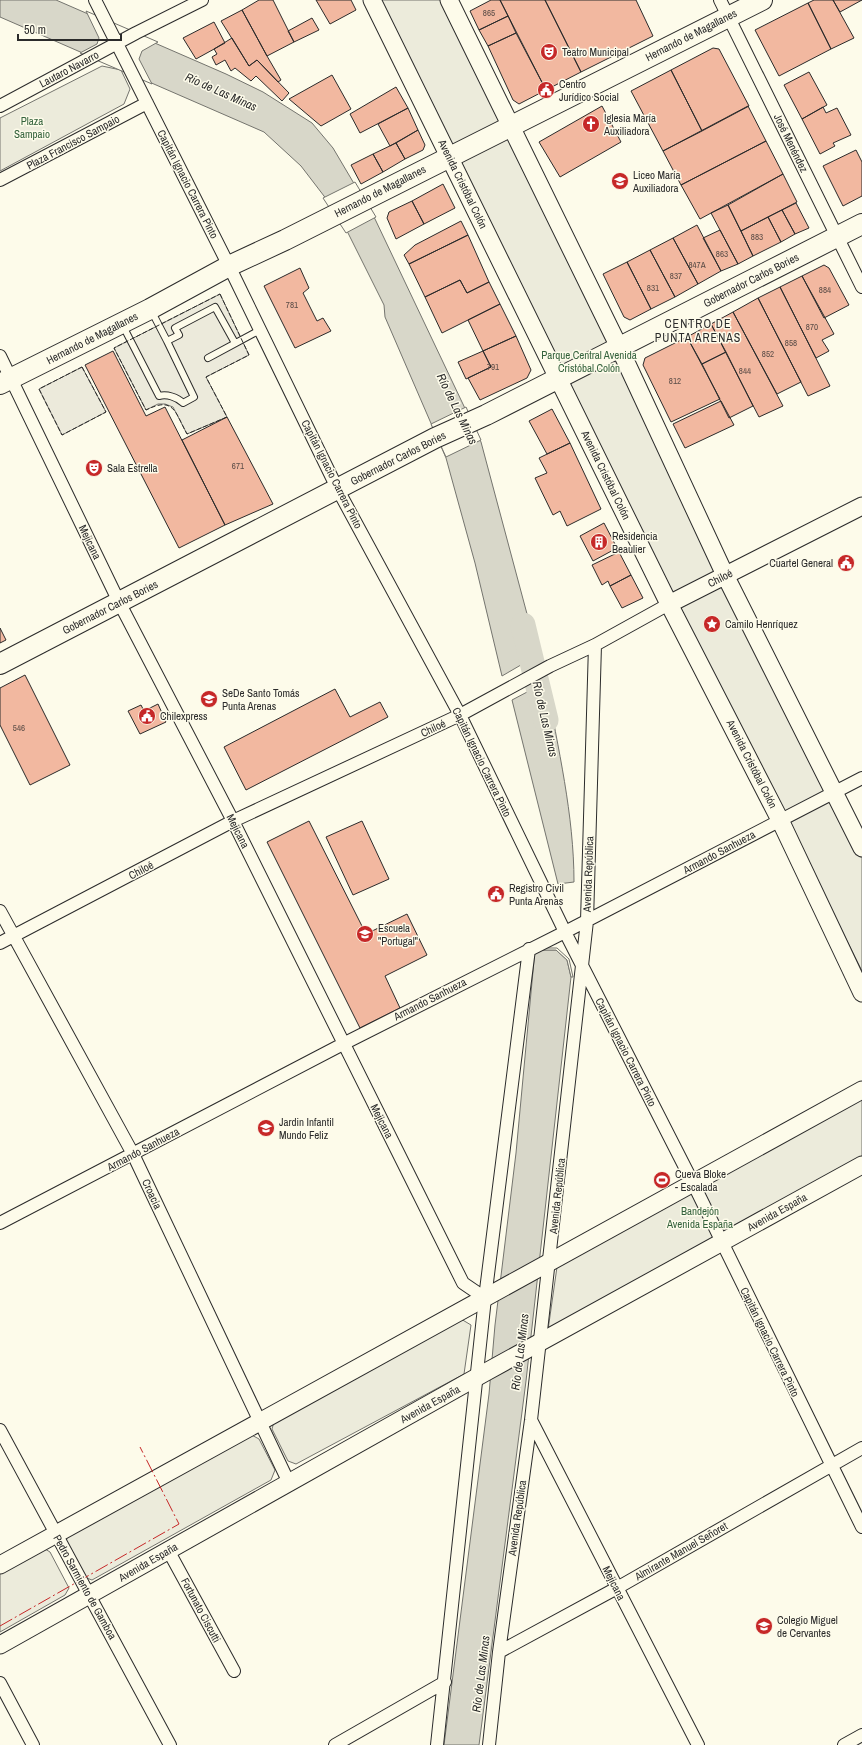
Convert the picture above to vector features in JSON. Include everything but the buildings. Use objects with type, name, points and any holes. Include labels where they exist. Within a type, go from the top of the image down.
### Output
[{"type":"main road","name":"Avenida Cristóbal Colón","points":[[372,0],[669,604],[780,820],[862,993]]},
{"type":"main road","points":[[449,0],[619,347],[725,576],[862,848]]},
{"type":"main road","name":"Hernando de Magallanes","points":[[6,382],[150,309],[229,266],[510,126],[724,8],[762,0]]},
{"type":"main road","name":"Gobernador Carlos Bories","points":[[0,664],[435,438],[486,415],[862,224]]},
{"type":"main road","name":"Chiloé","points":[[669,604],[862,506]]},
{"type":"main road","points":[[0,1565],[862,1090]]},
{"type":"main road","name":"Avenida España","points":[[0,1645],[481,1375],[862,1165]]},
{"type":"street","name":"Capitán Ignacio Carrera Pinto","points":[[94,0],[229,266],[338,488],[460,715],[545,893],[693,1184],[862,1527]]},
{"type":"street","name":"Lautaro Navarro","points":[[0,106],[136,33],[202,0]]},
{"type":"street","name":"José Menéndez","points":[[724,8],[862,287]]},
{"type":"street","name":"Plaza Francisco Sampaio","points":[[0,180],[147,103]]},
{"type":"street","name":"Mejicana","points":[[0,356],[6,382],[233,822],[463,1283],[466,1287],[490,1295]]},
{"type":"street","name":"Chiloé","points":[[0,943],[233,822],[460,715],[669,604]]},
{"type":"street","name":"Avenida República","points":[[489,1745],[499,1652],[531,1420],[536,1345],[583,969],[587,921],[596,644]]},
{"type":"street","name":"Armando Sanhueza","points":[[0,1223],[343,1044],[587,921],[862,778]]},
{"type":"street","name":"Croacia","points":[[0,911],[133,1154],[259,1423],[289,1483]]},
{"type":"street","points":[[437,1745],[530,949]]},
{"type":"street","name":"Mejicana","points":[[531,1420],[698,1745]]},
{"type":"street","name":"Pedro Sarmiento de Gamboa","points":[[0,1430],[170,1745]]},
{"type":"street","name":"Almirante Manuel Señoret","points":[[499,1652],[617,1588],[862,1448]]},
{"type":"street","name":"Fortunato Ciscutti","points":[[168,1550],[234,1670]]},
{"type":"street","points":[[335,1745],[445,1682]]},
{"type":"street","points":[[0,1683],[33,1745]]},
{"type":"street","points":[[844,1745],[862,1735]]},
{"type":"lane","points":[[167,341],[179,335],[175,328],[214,307],[235,343]]},
{"type":"lane","points":[[122,323],[159,396],[165,395],[183,403],[194,396],[150,309]]},
{"type":"lane","points":[[208,358],[260,330]]},
{"type":"green space","name":"Parque Central Avenida Cristóbal Colón","points":[[378,0],[443,0],[862,849],[862,971],[573,396]]},
{"type":"green space","name":"Plaza Sampaio","points":[[102,66],[121,70],[130,89],[124,104],[0,171],[0,118]]},
{"type":"green space","name":"Bandejón Avenida España","points":[[862,1099],[862,1156],[548,1330],[557,1267]]},
{"type":"green space","points":[[461,1319],[471,1325],[464,1374],[296,1464],[288,1461],[272,1429],[275,1418]]},
{"type":"green space","points":[[248,1433],[259,1439],[275,1470],[271,1480],[92,1580],[84,1577],[66,1543],[68,1532]]},
{"type":"green space","points":[[42,1547],[50,1552],[69,1588],[65,1595],[0,1632],[0,1571]]},
{"type":"shaded area","points":[[220,294],[249,355],[206,377],[227,417],[187,434],[173,407],[165,404],[158,404],[146,410],[114,348]]},
{"type":"shaded area","points":[[82,367],[106,412],[62,435],[39,389]]},
{"type":"water","points":[[0,0],[56,0],[226,74],[263,92],[312,123],[333,148],[375,219],[481,442],[538,655],[502,676],[475,563],[446,458],[385,317],[384,305],[348,233],[324,196],[301,166],[264,132],[0,17]]},
{"type":"water","points":[[546,682],[568,807],[573,857],[574,882],[558,884],[512,700]]},
{"type":"water","points":[[535,950],[556,950],[567,960],[571,977],[526,1381],[479,1745],[444,1745],[489,1394],[495,1325],[516,1153]]},
{"type":"pier","points":[[86,11],[158,42],[142,51],[139,59],[152,84],[80,53],[97,44],[99,38]]},
{"type":"pier","points":[[355,182],[376,217],[346,233],[323,198]]},
{"type":"pier","points":[[466,407],[481,440],[446,457],[431,424]]},
{"type":"pier","points":[[535,948],[557,948],[569,959],[573,977],[571,977],[567,960],[556,950],[535,950]]},
{"type":"waterway","name":"Río de Las Minas","points":[[523,625],[546,720]]},
{"type":"fence","points":[[220,294],[249,355],[206,377],[227,417],[187,434],[172,408],[163,405],[155,406],[146,410],[114,348],[220,294]]},
{"type":"fence","points":[[82,367],[106,412],[62,435],[39,389],[82,367]]},
{"type":"power","points":[[0,1626],[179,1524],[140,1447]]},
{"type":"place","name":"Teatro Municipal","points":[[549,52]]},
{"type":"place","name":"Centro Jurídico Social","points":[[546,90]]},
{"type":"place","name":"Iglesia María Auxiliadora","points":[[591,124]]},
{"type":"place","name":"Liceo María Auxiliadora","points":[[620,181]]},
{"type":"place","name":"Sala Estrella","points":[[94,468]]},
{"type":"place","name":"Residencia Beaulier","points":[[599,542]]},
{"type":"place","name":"Cuartel General","points":[[846,563]]},
{"type":"place","name":"Camilo Henríquez","points":[[712,624]]},
{"type":"place","name":"SeDe Santo Tomás Punta Arenas","points":[[209,699]]},
{"type":"place","name":"Chilexpress","points":[[147,716]]},
{"type":"place","name":"Registro Civil Punta Arenas","points":[[496,894]]},
{"type":"place","name":"Escuela \"Portugal\"","points":[[365,934]]},
{"type":"place","name":"Jardin Infantil Mundo Feliz","points":[[266,1128]]},
{"type":"place","name":"Cueva Bloke - Escalada","points":[[662,1180]]},
{"type":"place","name":"Colegio Miguel de Cervantes","points":[[764,1626]]},
{"type":"district","name":"CENTRO DE PUNTA ARENAS","points":[[698,331]]}]
